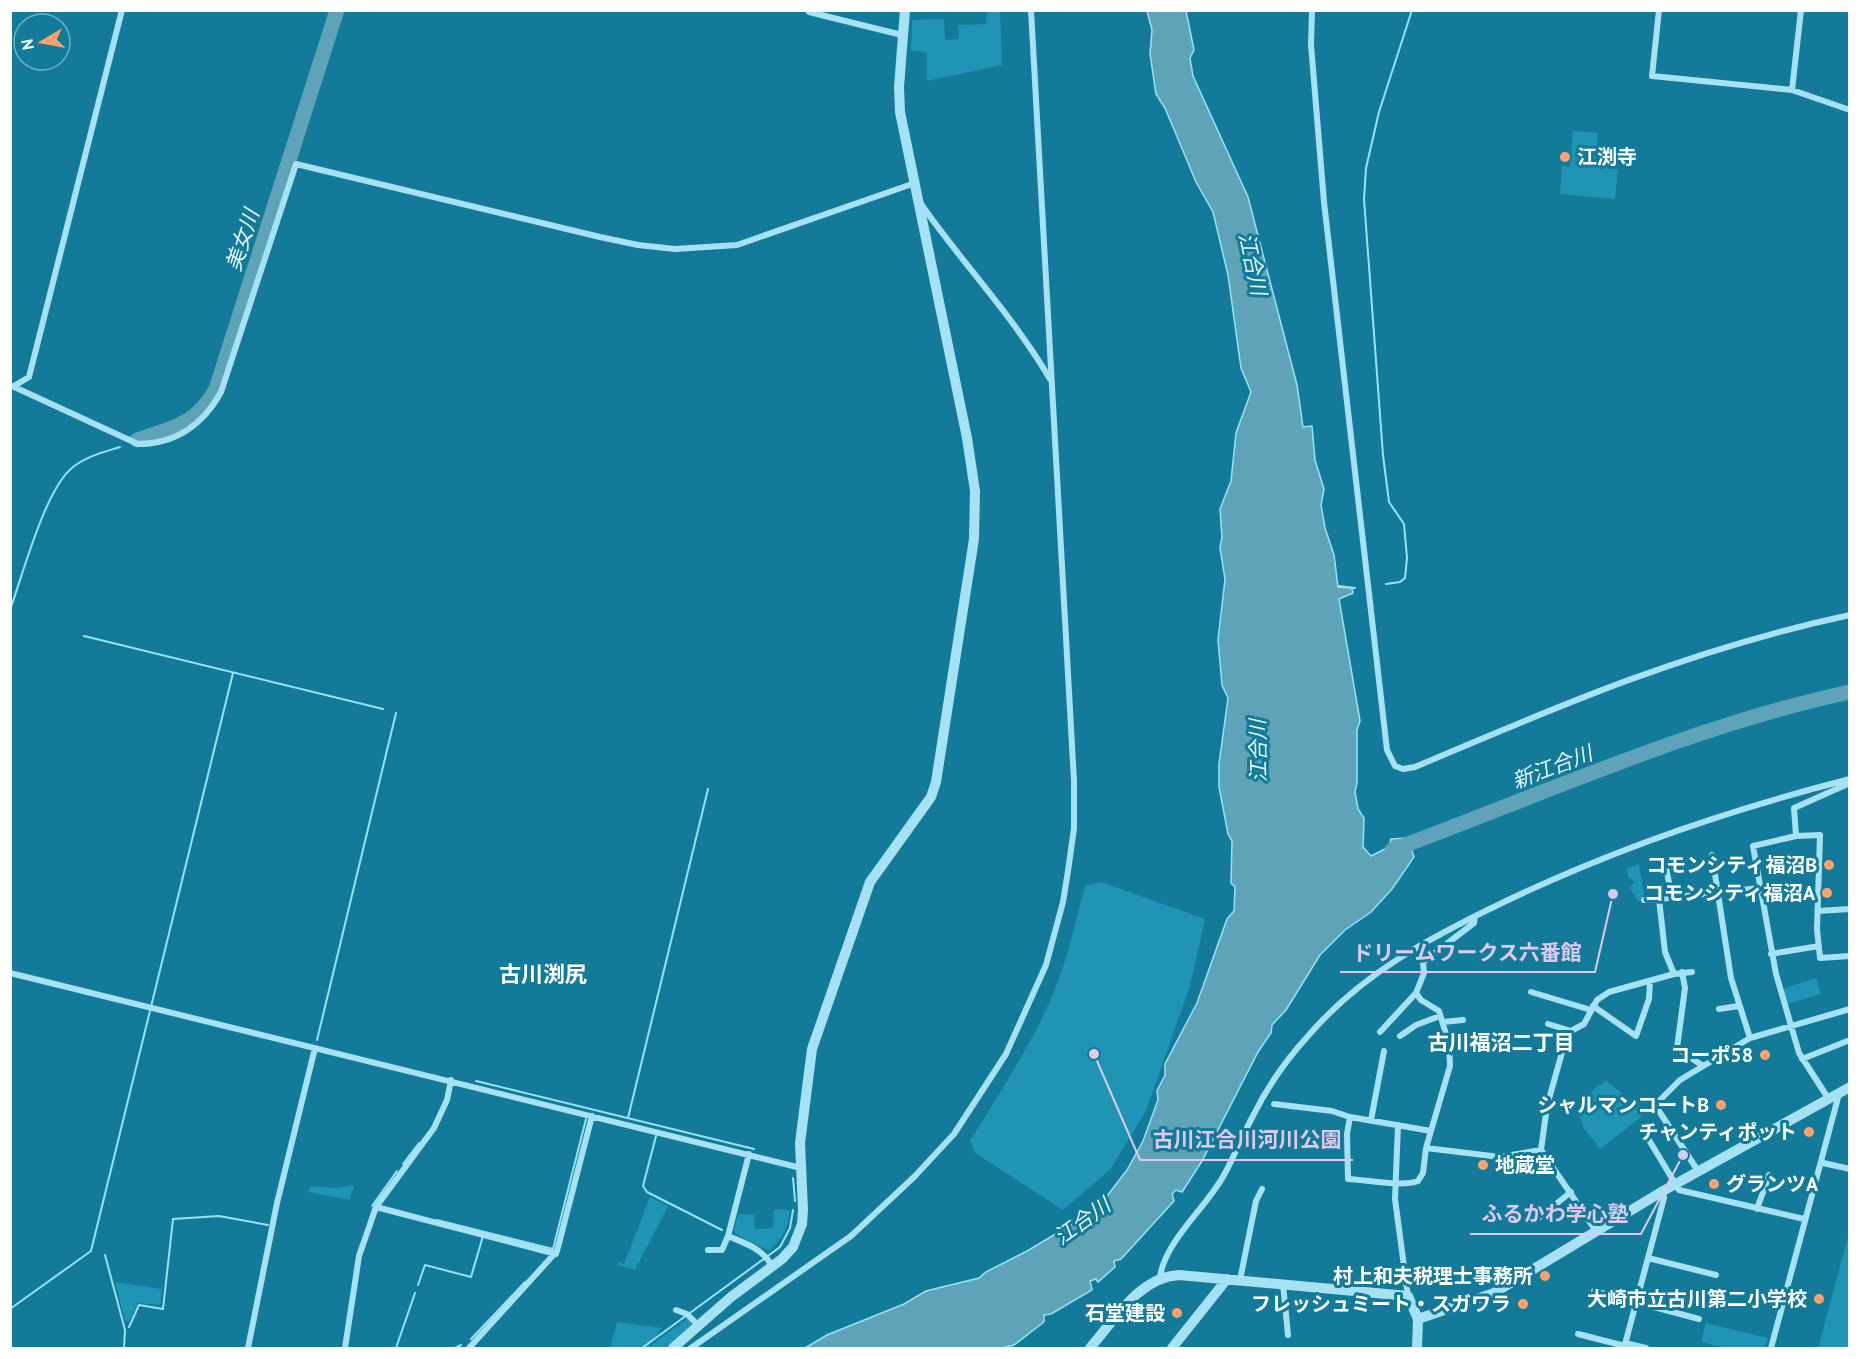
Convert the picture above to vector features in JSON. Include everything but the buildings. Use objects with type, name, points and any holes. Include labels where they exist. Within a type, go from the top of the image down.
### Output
[{"type":"street","points":[[12,386],[29,377],[122,10]]},
{"type":"street","points":[[673,1348],[692,1319],[793,1247],[802,1224],[800,1143],[812,1049],[859,907],[870,882],[931,797],[936,782],[974,539],[975,491],[920,202],[900,112],[905,10]]},
{"type":"street","points":[[691,1348],[851,1236],[914,1177],[954,1134],[1006,1054],[1046,965],[1063,902],[1074,828],[1074,782],[1031,10]]},
{"type":"street","points":[[1312,10],[1311,45],[1324,202],[1385,740],[1390,760],[1395,766],[1403,769],[1415,767],[1635,675],[1696,654],[1759,636],[1850,615]]},
{"type":"street","points":[[1659,10],[1652,76],[1792,90],[1850,110]]},
{"type":"street","points":[[1792,90],[1801,10]]},
{"type":"street","points":[[809,12],[902,35]]},
{"type":"street","points":[[12,386],[138,444],[155,444],[185,433],[204,417],[221,392],[296,164],[578,232],[638,245],[675,249],[737,245],[915,183]]},
{"type":"street","points":[[920,202],[960,260],[990,292],[1034,352],[1050,380]]},
{"type":"street","points":[[1796,836],[1794,808],[1850,781]]},
{"type":"street","points":[[1160,1277],[1166,1255],[1224,1176],[1254,1113],[1308,1036],[1346,996],[1390,962],[1475,916],[1590,863],[1733,812],[1850,781]]},
{"type":"street","points":[[1828,1098],[1803,1059],[1790,1024],[1771,954],[1753,846],[1796,836],[1820,835],[1818,911],[1820,958],[1850,956]]},
{"type":"street","points":[[1712,855],[1729,966],[1750,1038]]},
{"type":"street","points":[[1665,862],[1672,897]]},
{"type":"street","points":[[1644,900],[1778,886]]},
{"type":"street","points":[[1659,899],[1665,952],[1674,974]]},
{"type":"street","points":[[1818,911],[1850,909]]},
{"type":"street","points":[[1380,1032],[1416,993],[1424,973],[1423,962],[1474,923],[1475,916]]},
{"type":"street","points":[[1771,954],[1819,946]]},
{"type":"street","points":[[1682,972],[1685,988],[1677,1048],[1703,1066]]},
{"type":"street","points":[[1596,1231],[1541,1150],[1547,1106],[1565,1042],[1571,1031],[1584,1024],[1597,1000],[1609,992],[1682,972],[1692,972]]},
{"type":"street","points":[[10,973],[452,1080],[801,1168]]},
{"type":"street","points":[[1532,992],[1592,1008],[1636,1036],[1649,999],[1650,982]]},
{"type":"street","points":[[1350,1117],[1347,1134],[1347,1179],[1387,1181],[1396,1184],[1414,1183],[1422,1178],[1426,1148],[1451,1056],[1442,1019],[1416,993]]},
{"type":"street","points":[[1719,1009],[1739,1006]]},
{"type":"street","points":[[1698,1171],[1655,1105],[1680,1080],[1750,1038],[1790,1024],[1850,1008]]},
{"type":"street","points":[[1400,1036],[1416,1025],[1442,1019],[1463,1020]]},
{"type":"street","points":[[1548,1024],[1571,1031]]},
{"type":"street","points":[[1803,1059],[1850,1040]]},
{"type":"street","points":[[248,1348],[277,1203],[315,1048]]},
{"type":"street","points":[[1371,1120],[1384,1051]]},
{"type":"street","points":[[345,1348],[359,1256],[376,1207],[434,1128],[447,1100],[452,1080]]},
{"type":"street","points":[[1418,1319],[1494,1293],[1663,1191],[1845,1089]]},
{"type":"street","points":[[1772,1348],[1804,1219],[1845,1089]]},
{"type":"street","points":[[1274,1104],[1332,1111],[1350,1117],[1431,1131]]},
{"type":"street","points":[[469,1348],[555,1254],[592,1116]]},
{"type":"street","points":[[1398,1125],[1397,1218],[1408,1296],[1418,1319],[1417,1348]]},
{"type":"street","points":[[1649,1140],[1679,1190],[1804,1219]]},
{"type":"street","points":[[1426,1148],[1484,1157],[1513,1156],[1541,1150]]},
{"type":"street","points":[[708,1250],[722,1250],[728,1236],[749,1154]]},
{"type":"street","points":[[1823,1163],[1850,1169]]},
{"type":"street","points":[[1757,1209],[1768,1175]]},
{"type":"street","points":[[1240,1280],[1256,1201],[1262,1189]]},
{"type":"street","points":[[1625,1346],[1664,1198],[1663,1191]]},
{"type":"street","points":[[1536,1220],[1571,1192]]},
{"type":"street","points":[[376,1207],[555,1254]]},
{"type":"street","points":[[728,1236],[766,1254],[772,1264]]},
{"type":"street","points":[[1648,1258],[1716,1275]]},
{"type":"street","points":[[1090,1348],[1146,1286],[1160,1277],[1179,1275],[1408,1296]]},
{"type":"street","points":[[1172,1348],[1227,1279]]},
{"type":"street","points":[[1283,1284],[1288,1335]]},
{"type":"street","points":[[1594,1291],[1699,1319]]},
{"type":"street","points":[[676,1310],[692,1319]]},
{"type":"street","points":[[1578,1334],[1625,1346],[1646,1348]]},
{"type":"shaded area","points":[[987,11],[1000,11],[1002,65],[927,81],[927,52],[911,51],[912,20],[944,19],[945,40],[959,39],[958,25],[986,24]]},
{"type":"shaded area","points":[[1573,131],[1598,133],[1595,166],[1618,169],[1615,199],[1560,194],[1562,166],[1570,167]]},
{"type":"shaded area","points":[[1639,864],[1644,895],[1638,902],[1630,888],[1634,882],[1628,877],[1627,868]]},
{"type":"shaded area","points":[[1101,882],[1205,919],[1190,986],[1146,1111],[1110,1170],[1063,1210],[975,1153],[970,1141],[1017,1064],[1048,1005],[1065,960],[1085,886]]},
{"type":"shaded area","points":[[1816,978],[1821,994],[1787,1004],[1782,989]]},
{"type":"shaded area","points":[[1606,1081],[1647,1112],[1600,1149],[1583,1127],[1577,1109],[1595,1088]]},
{"type":"shaded area","points":[[310,1186],[336,1188],[354,1186],[350,1200],[308,1192]]},
{"type":"shaded area","points":[[650,1197],[668,1206],[635,1270],[617,1265],[618,1262],[624,1264]]},
{"type":"shaded area","points":[[774,1209],[790,1210],[784,1233],[769,1251],[736,1234],[734,1230],[738,1214],[754,1215],[755,1229],[773,1228]]},
{"type":"shaded area","points":[[1849,1233],[1849,1348],[1818,1348]]},
{"type":"shaded area","points":[[115,1282],[162,1289],[160,1305],[138,1303],[129,1321],[125,1321]]},
{"type":"shaded area","points":[[688,1318],[693,1324],[666,1348],[647,1348]]},
{"type":"shaded area","points":[[617,1322],[662,1328],[647,1348],[610,1348]]},
{"type":"shaded area","points":[[1706,1323],[1768,1338],[1765,1348],[1727,1348],[1701,1342]]},
{"type":"water","name":"江合川","points":[[1147,11],[1186,11],[1194,50],[1190,58],[1193,76],[1248,197],[1297,385],[1303,427],[1312,426],[1315,460],[1324,489],[1321,505],[1325,528],[1334,555],[1338,587],[1352,588],[1353,593],[1339,599],[1360,721],[1357,730],[1355,792],[1358,809],[1364,818],[1363,847],[1371,856],[1389,847],[1391,839],[1407,838],[1414,857],[1392,889],[1371,912],[1345,930],[1320,955],[1286,1010],[1272,1025],[1271,1033],[1258,1052],[1202,1161],[1182,1192],[1176,1190],[1172,1194],[1174,1201],[1121,1259],[1114,1261],[1115,1267],[1098,1282],[1096,1279],[1090,1281],[1092,1290],[1051,1314],[1044,1315],[1044,1322],[1014,1345],[1002,1348],[805,1348],[827,1335],[904,1304],[926,1291],[979,1278],[1086,1216],[1107,1196],[1127,1170],[1143,1141],[1158,1100],[1157,1091],[1165,1075],[1165,1064],[1197,1003],[1227,919],[1234,911],[1235,887],[1231,883],[1232,841],[1228,834],[1219,787],[1219,764],[1228,698],[1222,685],[1218,640],[1225,579],[1220,548],[1222,537],[1220,509],[1231,481],[1236,433],[1251,392],[1241,368],[1228,275],[1213,212],[1196,182],[1165,108],[1156,94],[1150,54],[1152,30]]},
{"type":"waterway","name":"美女川","points":[[137,440],[183,423],[201,410],[216,389],[337,10]]},
{"type":"waterway","points":[[1386,584],[1400,582],[1405,578],[1407,558],[1404,524],[1389,502],[1383,455],[1364,199],[1366,168],[1379,112],[1412,10]]},
{"type":"waterway","name":"美女川","points":[[10,610],[44,512],[63,478],[73,467],[84,460],[120,447]]},
{"type":"waterway","points":[[1338,586],[1355,588]]},
{"type":"waterway","points":[[84,636],[383,709]]},
{"type":"waterway","points":[[10,1309],[91,1251],[233,673]]},
{"type":"waterway","name":"新江合川","points":[[1392,850],[1675,742],[1791,706],[1850,692]]},
{"type":"waterway","points":[[317,1040],[396,713]]},
{"type":"waterway","points":[[628,1118],[708,789]]},
{"type":"waterway","points":[[476,1081],[754,1149]]},
{"type":"waterway","points":[[437,1220],[553,1249],[586,1119]]},
{"type":"waterway","points":[[656,1136],[643,1186],[647,1192],[722,1230]]},
{"type":"waterway","points":[[403,1164],[419,1143]]},
{"type":"waterway","points":[[372,1206],[397,1171]]},
{"type":"waterway","points":[[793,1178],[795,1201]]},
{"type":"waterway","points":[[642,1348],[780,1247],[790,1228],[793,1210]]},
{"type":"waterway","points":[[129,1327],[139,1305],[163,1309],[173,1219],[219,1216],[268,1225]]},
{"type":"waterway","points":[[418,1285],[425,1265],[471,1277],[483,1236]]},
{"type":"waterway","points":[[105,1255],[125,1330],[124,1348]]},
{"type":"waterway","points":[[471,1339],[525,1282]]},
{"type":"waterway","points":[[396,1348],[415,1293]]},
{"type":"waterway","points":[[455,1348],[461,1345]]},
{"type":"place","name":"江渕寺","points":[[1565,157]]},
{"type":"place","name":"コモンシティ福沼B","points":[[1829,865]]},
{"type":"place","name":"コモンシティ福沼A","points":[[1827,893]]},
{"type":"place","name":"ドリームワークス六番館","points":[[1613,894]]},
{"type":"place","name":"古川江合川河川公園","points":[[1094,1054]]},
{"type":"place","name":"コーポ58","points":[[1765,1055]]},
{"type":"place","name":"シャルマンコートB","points":[[1721,1105]]},
{"type":"place","name":"チャンティポット","points":[[1809,1132]]},
{"type":"place","name":"ふるかわ学心塾","points":[[1683,1155]]},
{"type":"place","name":"地蔵堂","points":[[1483,1165]]},
{"type":"place","name":"グランツA","points":[[1714,1184]]},
{"type":"place","name":"村上和夫税理士事務所","points":[[1545,1276]]},
{"type":"place","name":"大崎市立古川第二小学校","points":[[1819,1299]]},
{"type":"place","name":"フレッシュミート・スガワラ","points":[[1523,1304]]},
{"type":"place","name":"石堂建設","points":[[1177,1313]]},
{"type":"district","name":"古川渕尻","points":[[543,974]]},
{"type":"district","name":"古川福沼二丁目","points":[[1501,1042]]}]
